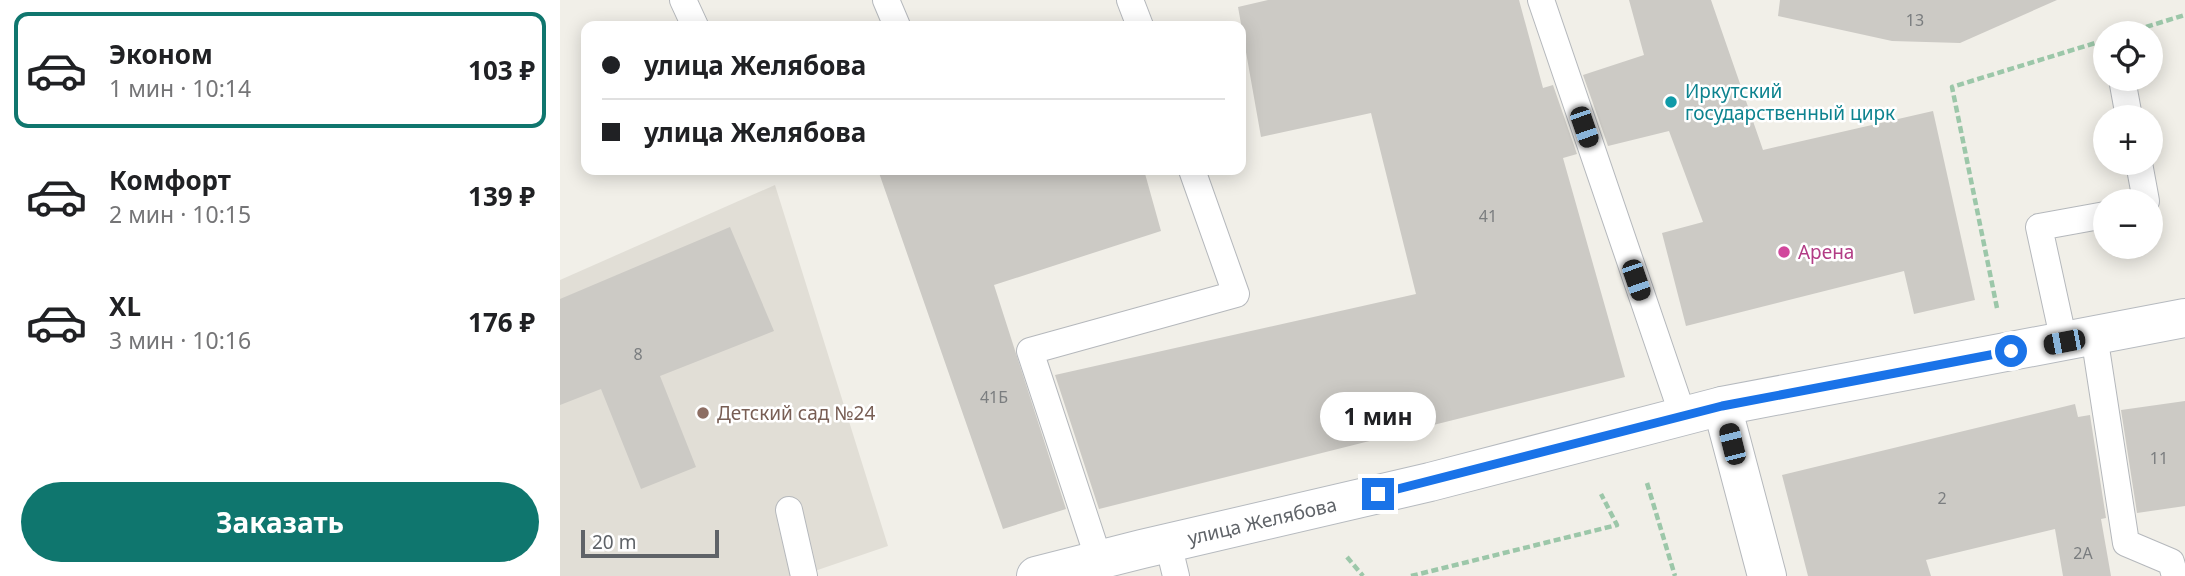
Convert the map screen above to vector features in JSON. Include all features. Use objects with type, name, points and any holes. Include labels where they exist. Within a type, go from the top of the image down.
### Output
[{"type":"street","name":"улица Желябова","points":[[1036,576],[1099,560],[1172,559],[1430,482],[1722,406],[2185,318]]},
{"type":"street","points":[[1722,406],[1767,576]]},
{"type":"lane","points":[[683,0],[693,21]]},
{"type":"lane","points":[[886,0],[895,21]]},
{"type":"lane","points":[[1130,0],[1138,21]]},
{"type":"lane","points":[[1541,0],[1683,416]]},
{"type":"lane","points":[[1099,560],[1030,351],[1236,293],[1194,175]]},
{"type":"lane","points":[[2093,217],[2039,228],[2079,338],[2126,543],[2171,562],[2175,576]]},
{"type":"lane","points":[[789,510],[804,576]]},
{"type":"path","points":[[2163,22],[2185,15]]},
{"type":"path","points":[[1997,308],[1952,87],[2093,44]]},
{"type":"path","points":[[1647,482],[1675,576]]},
{"type":"path","points":[[1411,576],[1617,525],[1601,494]]},
{"type":"path","points":[[1347,557],[1363,576]]},
{"type":"shaded area","name":"Детский сад №24","points":[[775,185],[888,546],[800,576],[560,576],[560,280]]},
{"type":"building","points":[[1268,0],[1519,0],[1543,88],[1553,85],[1577,154],[1563,158],[1625,377],[1099,509],[1055,375],[1416,294],[1371,113],[1261,137],[1246,52],[1246,21],[1240,21],[1238,7]]},
{"type":"building","points":[[1629,0],[1711,0],[1763,150],[1933,111],[1975,300],[1914,314],[1904,271],[1686,326],[1662,233],[1703,222],[1669,131],[1608,146],[1583,75],[1644,55]]},
{"type":"building","name":"Иркутский государственный цирк","points":[[1780,0],[2057,0],[1960,43],[1892,41],[1778,16]]},
{"type":"building","points":[[880,175],[1145,175],[1161,231],[994,285],[1066,509],[1003,529]]},
{"type":"building","points":[[730,227],[774,331],[660,376],[696,467],[641,489],[601,389],[560,405],[560,299]]},
{"type":"building","points":[[2185,401],[2185,506],[2137,513],[2121,410]]},
{"type":"building","points":[[2075,404],[2078,417],[2090,415],[2106,518],[2101,519],[2111,576],[2063,576],[2055,529],[1926,560],[1931,576],[1808,576],[1782,475]]},
{"type":"place","name":"Иркутский государственный цирк","points":[[1671,102]]},
{"type":"place","name":"Арена","points":[[1784,252]]},
{"type":"place","name":"Детский сад №24","points":[[703,413]]},
{"type":"route","points":[[1378,494],[1722,406],[2011,351]]}]
